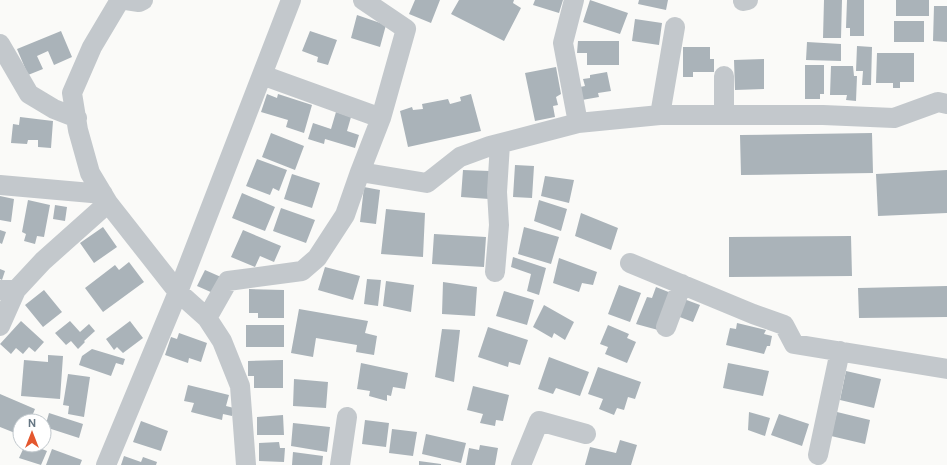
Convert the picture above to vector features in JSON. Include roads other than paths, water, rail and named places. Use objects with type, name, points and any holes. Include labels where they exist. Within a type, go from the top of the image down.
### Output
[{"type":"street","points":[[120,0],[92,48],[72,92],[76,118],[90,173],[105,199],[178,292],[207,318],[222,341],[240,386],[246,465]]},
{"type":"street","points":[[126,0],[139,2],[143,0]]},
{"type":"street","points":[[106,465],[178,292],[291,0]]},
{"type":"street","points":[[207,318],[228,281],[302,271],[317,258],[345,216],[381,118],[406,29],[363,0]]},
{"type":"street","points":[[574,0],[563,43],[578,123]]},
{"type":"street","points":[[660,115],[675,27]]},
{"type":"street","points":[[0,44],[29,94],[54,110],[76,118]]},
{"type":"street","points":[[262,75],[381,118]]},
{"type":"street","points":[[724,76],[724,115]]},
{"type":"street","points":[[360,172],[427,183],[460,157],[490,146],[578,123],[660,115],[823,115],[894,118],[938,102],[947,104]]},
{"type":"street","points":[[494,272],[499,225],[497,192],[500,144]]},
{"type":"street","points":[[0,185],[105,199]]},
{"type":"street","points":[[0,326],[8,290],[43,260],[105,199]]},
{"type":"street","points":[[630,263],[753,314],[784,325],[794,344],[947,369]]},
{"type":"street","points":[[666,326],[682,284]]},
{"type":"street","points":[[818,455],[840,351]]},
{"type":"street","points":[[340,465],[347,417]]},
{"type":"street","points":[[521,465],[539,421],[586,434]]}]
